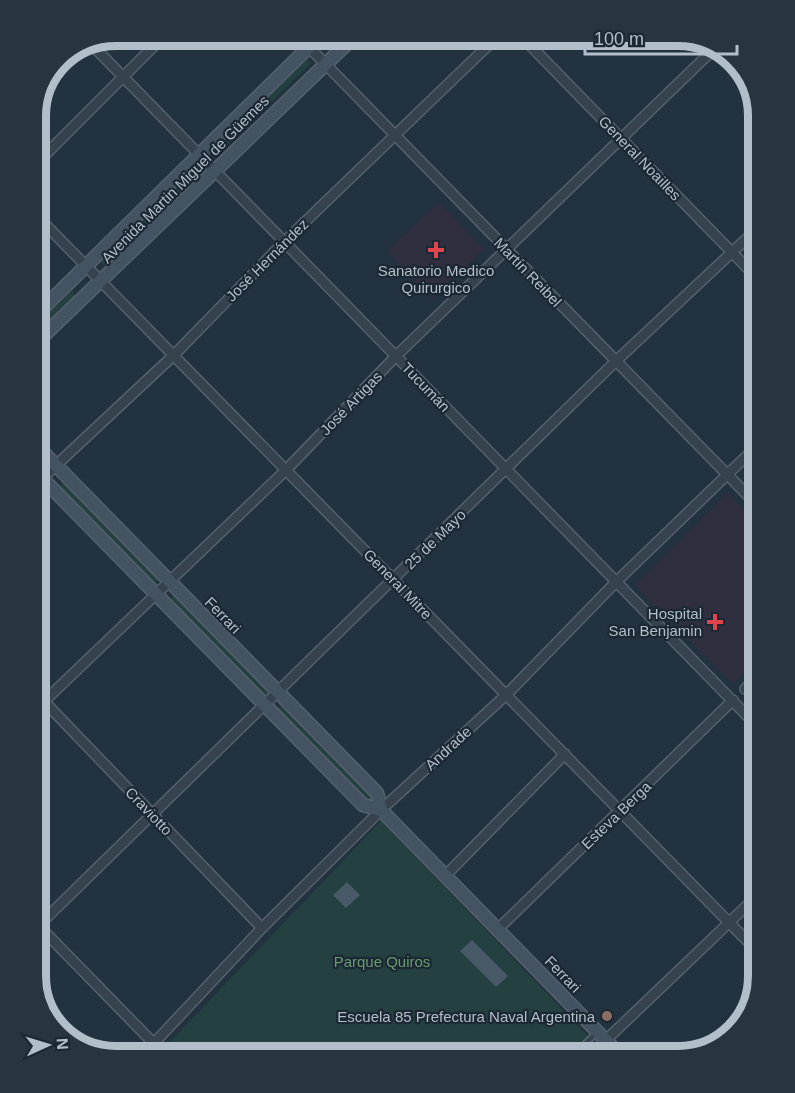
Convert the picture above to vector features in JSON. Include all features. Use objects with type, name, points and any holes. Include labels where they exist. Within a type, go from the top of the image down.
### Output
[{"type":"main road","name":"Avenida Martin Miguel de Güemes","points":[[47,333],[344,46]]},
{"type":"main road","name":"Avenida Martin Miguel de Güemes","points":[[47,305],[309,47]]},
{"type":"main road","name":"Ferrari","points":[[47,456],[377,793],[381,810]]},
{"type":"main road","name":"Ferrari","points":[[47,487],[363,805],[381,810],[611,1046]]},
{"type":"street","points":[[47,154],[153,46]]},
{"type":"street","name":"Martín Reibel","points":[[309,47],[748,496]]},
{"type":"street","name":"José Hernández","points":[[47,472],[174,355],[284,242],[487,47]]},
{"type":"street","name":"General Noailles","points":[[531,47],[748,269]]},
{"type":"street","name":"Tucumán","points":[[97,50],[748,716]]},
{"type":"street","name":"José Artigas","points":[[47,698],[286,470],[396,356],[709,54]]},
{"type":"street","name":"General Mitre","points":[[47,226],[748,942]]},
{"type":"street","name":"25 de Mayo","points":[[47,916],[616,361],[748,237]]},
{"type":"street","name":"Andrade","points":[[154,1044],[262,928],[381,810],[506,694],[617,581],[748,455]]},
{"type":"street","points":[[745,689],[748,686]]},
{"type":"street","name":"Esteva Berga","points":[[498,929],[733,700]]},
{"type":"street","name":"Craviotto","points":[[47,704],[262,928]]},
{"type":"street","points":[[446,875],[565,754]]},
{"type":"street","points":[[602,1035],[748,905]]},
{"type":"street","points":[[47,936],[154,1044]]},
{"type":"lane","points":[[584,1046],[602,1035]]},
{"type":"shaded area","name":"Sanatorio Medico Quirurgico","points":[[439,202],[484,249],[432,299],[387,251]]},
{"type":"shaded area","name":"Hospital San Benjamin","points":[[728,493],[748,514],[748,669],[733,684],[635,585]]},
{"type":"green space","points":[[307,59],[311,63],[217,155],[213,150]]},
{"type":"green space","points":[[193,170],[197,175],[104,266],[100,262]]},
{"type":"green space","points":[[72,291],[76,296],[47,324],[47,315]]},
{"type":"green space","points":[[64,482],[159,579],[154,585],[58,487]]},
{"type":"green space","points":[[174,595],[269,693],[263,698],[168,601]]},
{"type":"green space","points":[[282,705],[378,802],[372,808],[277,711]]},
{"type":"green space","name":"Parque Quiros","points":[[381,821],[597,1046],[170,1046],[168,1044]]},
{"type":"building","points":[[347,882],[360,895],[346,908],[333,895]]},
{"type":"building","points":[[472,940],[508,976],[496,987],[460,951]]},
{"type":"place","name":"Sanatorio Medico Quirurgico","points":[[436,250]]},
{"type":"place","name":"Hospital San Benjamin","points":[[715,622]]},
{"type":"place","name":"Escuela 85 Prefectura Naval Argentina","points":[[607,1016]]}]
